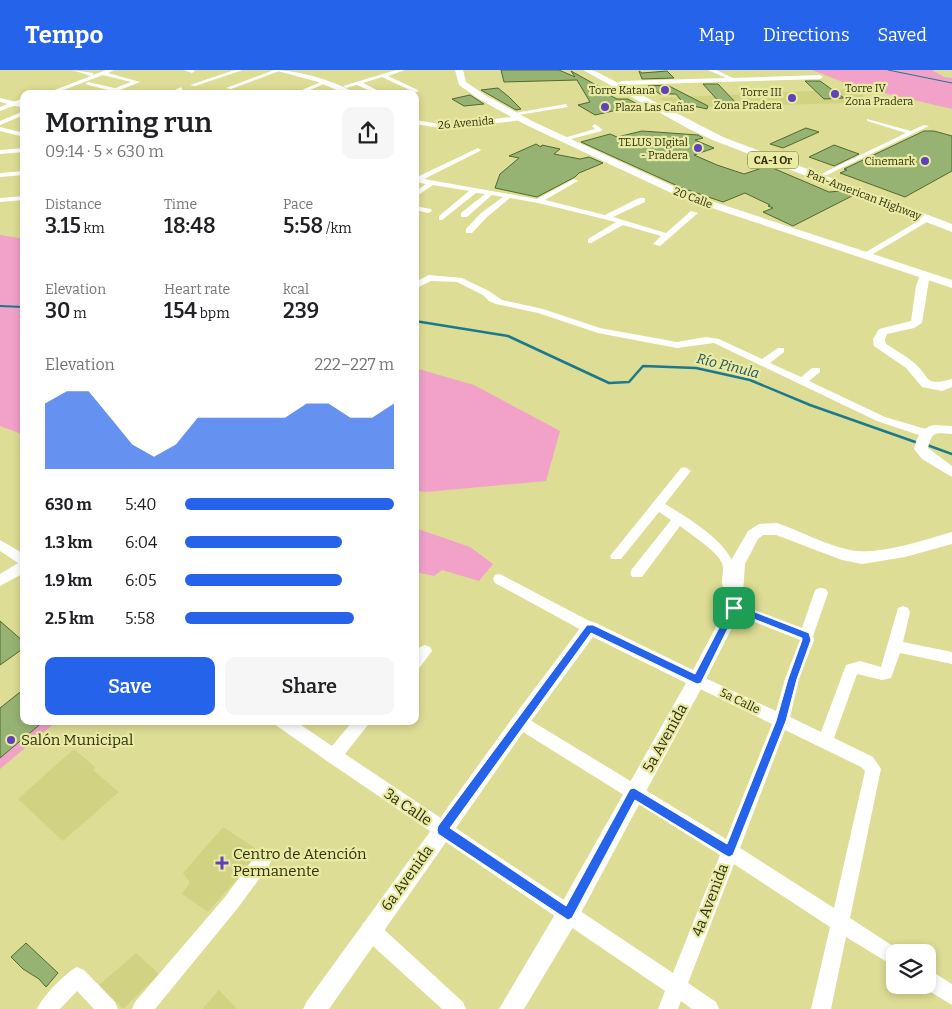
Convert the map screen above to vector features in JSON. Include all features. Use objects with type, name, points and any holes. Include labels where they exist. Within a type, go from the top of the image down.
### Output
[{"type":"highway","name":"Pan-American Highway","points":[[587,70],[719,139],[952,228]]},
{"type":"highway","name":"Pan-American Highway","points":[[597,70],[709,129],[952,222]]},
{"type":"main road","name":"20 Calle","points":[[458,70],[460,79],[466,86],[518,117],[686,196],[952,284]]},
{"type":"street","points":[[75,70],[91,74]]},
{"type":"street","points":[[50,90],[91,74],[111,70]]},
{"type":"street","points":[[193,85],[240,70]]},
{"type":"street","points":[[229,88],[278,70],[343,90]]},
{"type":"street","points":[[346,86],[402,70]]},
{"type":"street","points":[[711,70],[732,80]]},
{"type":"street","points":[[57,90],[102,72],[137,82],[115,90],[88,84]]},
{"type":"street","points":[[751,73],[761,78]]},
{"type":"street","points":[[687,75],[698,81]]},
{"type":"street","points":[[384,76],[419,90]]},
{"type":"street","points":[[621,83],[820,77]]},
{"type":"street","points":[[103,88],[125,79]]},
{"type":"street","points":[[305,90],[323,83]]},
{"type":"street","points":[[358,83],[373,90]]},
{"type":"street","points":[[0,100],[20,103]]},
{"type":"street","points":[[0,108],[20,103]]},
{"type":"street","points":[[518,117],[566,109],[518,117]]},
{"type":"street","points":[[0,122],[20,114]]},
{"type":"street","name":"26 Avenida","points":[[423,130],[432,126],[446,127],[518,117]]},
{"type":"street","points":[[869,120],[911,133]]},
{"type":"street","points":[[419,123],[432,126]]},
{"type":"street","points":[[563,139],[600,130],[595,126]]},
{"type":"street","points":[[825,174],[926,126]]},
{"type":"street","points":[[0,129],[20,134]]},
{"type":"street","points":[[0,152],[20,150]]},
{"type":"street","points":[[419,179],[478,150]]},
{"type":"street","points":[[0,175],[20,173]]},
{"type":"street","points":[[419,180],[538,201],[606,217],[668,236]]},
{"type":"street","points":[[538,201],[574,181]]},
{"type":"street","points":[[419,192],[432,183]]},
{"type":"street","points":[[442,218],[475,190]]},
{"type":"street","points":[[464,215],[491,193]]},
{"type":"street","points":[[468,231],[484,214],[509,196]]},
{"type":"street","points":[[0,200],[20,198]]},
{"type":"street","points":[[606,217],[642,200]]},
{"type":"street","points":[[419,209],[428,211]]},
{"type":"street","points":[[657,244],[694,214]]},
{"type":"street","points":[[865,255],[928,219]]},
{"type":"street","points":[[591,241],[622,222]]},
{"type":"street","points":[[925,274],[920,289],[920,312],[916,323],[910,326],[883,331],[879,339],[880,346],[910,365],[926,384],[942,387],[952,383]]},
{"type":"street","points":[[419,284],[429,278],[459,280],[486,293],[492,299],[499,302],[540,311],[598,330],[677,345],[709,339],[725,344],[923,440]]},
{"type":"street","points":[[763,363],[781,350]]},
{"type":"street","points":[[801,382],[816,370]]},
{"type":"street","points":[[923,440],[937,429],[952,430]]},
{"type":"street","points":[[923,440],[927,456],[935,463],[952,472]]},
{"type":"street","points":[[616,556],[685,471]]},
{"type":"street","points":[[656,505],[679,518],[725,556],[729,568],[726,599],[734,608],[806,636]]},
{"type":"street","points":[[637,573],[679,518]]},
{"type":"street","name":"5a Avenida","points":[[511,1009],[568,914],[697,680],[734,608],[737,564],[753,534],[768,528],[787,531],[847,556],[862,558],[904,551],[952,538]]},
{"type":"street","points":[[0,545],[20,558]]},
{"type":"street","points":[[0,581],[20,568]]},
{"type":"street","name":"5a Calle","points":[[500,579],[590,628],[867,762],[872,767],[874,773],[839,921]]},
{"type":"street","name":"4a Avenida","points":[[668,1009],[781,721],[792,679],[807,640],[806,636],[821,593]]},
{"type":"street","points":[[825,742],[851,668],[861,667],[881,674],[886,673],[903,612]]},
{"type":"street","name":"6a Avenida","points":[[315,1009],[442,830],[590,628]]},
{"type":"street","points":[[895,646],[952,658]]},
{"type":"street","points":[[419,658],[425,651]]},
{"type":"street","points":[[520,722],[729,851],[886,952]]},
{"type":"street","name":"3a Calle","points":[[288,725],[709,1009]]},
{"type":"street","points":[[333,756],[360,725]]},
{"type":"street","points":[[142,1009],[230,903],[262,861]]},
{"type":"street","points":[[821,1009],[839,921]]},
{"type":"street","points":[[370,930],[456,1009]]},
{"type":"street","points":[[47,1009],[77,977],[108,1009]]},
{"type":"street","points":[[936,984],[952,995]]},
{"type":"shaded area","points":[[812,70],[932,70],[944,77],[952,78],[952,109],[884,93],[872,87],[851,85]]},
{"type":"shaded area","points":[[855,89],[863,94],[863,99],[845,103],[678,108],[658,98]]},
{"type":"shaded area","points":[[0,235],[20,238],[20,434],[0,426]]},
{"type":"shaded area","points":[[419,369],[474,385],[560,431],[546,481],[419,491]]},
{"type":"shaded area","points":[[419,529],[470,547],[493,564],[479,581],[442,570],[434,576],[419,573]]},
{"type":"shaded area","points":[[39,725],[52,725],[0,769],[0,758]]},
{"type":"shaded area","points":[[74,749],[95,767],[93,770],[119,792],[63,841],[18,799]]},
{"type":"shaded area","name":"Centro de Atención Permanente","points":[[223,827],[261,852],[208,912],[182,894],[190,882],[183,873]]},
{"type":"shaded area","points":[[136,953],[159,974],[123,1009],[99,985]]},
{"type":"shaded area","points":[[219,990],[237,1009],[202,1009]]},
{"type":"building","points":[[501,70],[559,70],[575,77],[571,71],[617,99],[628,99],[639,105],[595,115],[578,105],[590,102],[577,80],[504,82]]},
{"type":"building","points":[[639,71],[642,73],[667,71],[674,78],[642,79]]},
{"type":"building","points":[[805,81],[820,81],[844,98],[824,99]]},
{"type":"building","points":[[703,84],[718,84],[737,104],[721,104]]},
{"type":"building","points":[[667,85],[708,106],[707,109],[684,104],[676,94],[660,94],[648,86]]},
{"type":"building","points":[[498,88],[521,109],[516,110],[481,90]]},
{"type":"building","points":[[470,95],[484,104],[464,106],[452,99]]},
{"type":"building","points":[[806,128],[819,132],[783,148],[770,144]]},
{"type":"building","points":[[642,131],[698,135],[703,138],[695,140],[714,148],[694,155],[717,165],[744,174],[768,166],[829,192],[840,191],[852,196],[793,226],[763,212],[773,208],[745,193],[723,202],[682,188],[581,142],[610,134],[617,137]]},
{"type":"building","points":[[924,131],[934,131],[952,136],[952,171],[905,197],[840,173],[847,170],[844,169]]},
{"type":"building","points":[[536,144],[541,147],[542,145],[560,149],[554,154],[580,159],[589,157],[603,163],[579,173],[537,197],[495,188],[500,174],[519,158],[509,156]]},
{"type":"building","points":[[834,145],[859,154],[834,166],[809,157]]},
{"type":"building","points":[[0,621],[20,638],[20,651],[0,665]]},
{"type":"building","name":"Salón Municipal","points":[[20,692],[20,725],[39,725],[0,758],[0,708]]},
{"type":"building","points":[[26,943],[58,973],[46,987],[39,979],[23,969],[11,957]]},
{"type":"waterway","points":[[888,70],[952,83]]},
{"type":"waterway","name":"Río Pinula","points":[[0,306],[20,307]]},
{"type":"waterway","name":"Río Pinula","points":[[419,322],[508,336],[609,383],[629,382],[643,366],[696,368],[750,380],[810,405],[918,443]]},
{"type":"waterway","name":"Río Pinula","points":[[927,445],[952,454]]},
{"type":"place","name":"Torre Katana","points":[[665,90]]},
{"type":"place","name":"Torre IV Zona Pradera","points":[[835,94]]},
{"type":"place","name":"Torre III Zona Pradera","points":[[792,98]]},
{"type":"place","name":"Plaza Las Cañas","points":[[605,107]]},
{"type":"place","name":"TELUS DIgital - Pradera","points":[[698,148]]},
{"type":"place","name":"Cinemark","points":[[925,161]]},
{"type":"place","name":"Salón Municipal","points":[[11,740]]},
{"type":"place","name":"Centro de Atención Permanente","points":[[222,863]]},
{"type":"route","points":[[734,608],[806,636],[807,640],[792,679],[781,721],[729,851],[634,793],[568,914],[442,830],[590,628],[697,680],[734,608]]}]
